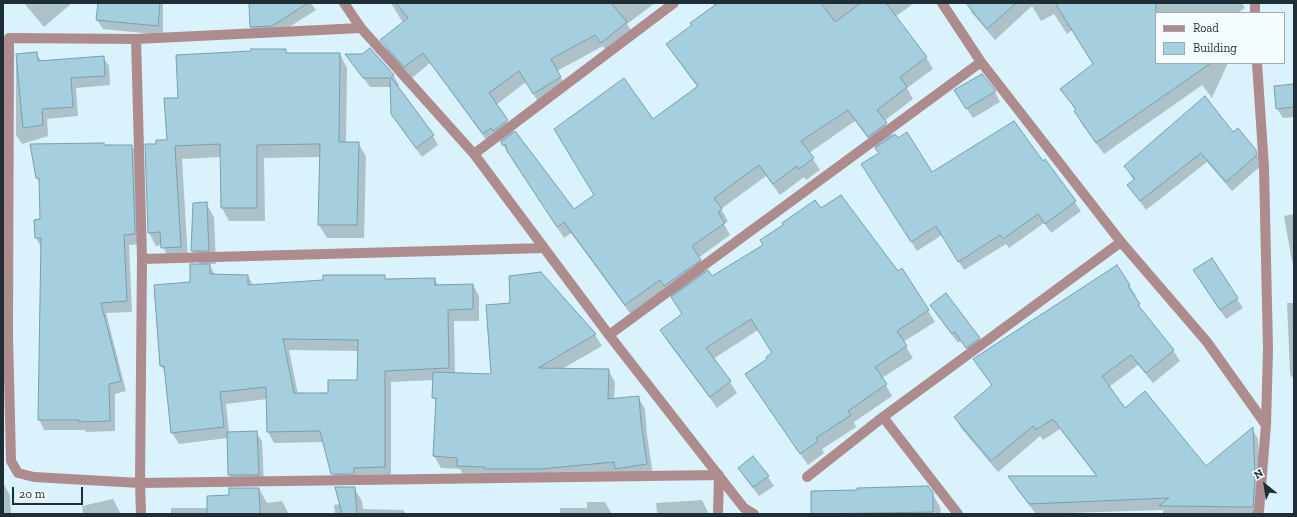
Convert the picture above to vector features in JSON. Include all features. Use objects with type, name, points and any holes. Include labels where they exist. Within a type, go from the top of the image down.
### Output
[{"type":"street","points":[[344,3],[361,28],[474,154],[609,335],[719,474],[744,508],[754,514]]},
{"type":"street","points":[[474,154],[674,3]]},
{"type":"street","points":[[942,3],[981,62],[1121,242],[1208,342],[1266,425]]},
{"type":"street","points":[[361,28],[136,39],[6,36],[8,335],[11,461],[18,473],[34,477],[140,483],[719,474]]},
{"type":"street","points":[[136,39],[142,259],[141,514]]},
{"type":"street","points":[[609,335],[981,62]]},
{"type":"street","points":[[1257,64],[1264,168],[1268,349],[1266,425],[1260,511],[1257,514]]},
{"type":"street","points":[[807,477],[883,417],[1121,242]]},
{"type":"street","points":[[142,259],[544,248]]},
{"type":"street","points":[[883,417],[958,514]]},
{"type":"street","points":[[718,514],[719,474]]},
{"type":"building","points":[[98,3],[160,3],[158,26],[96,20]]},
{"type":"building","points":[[249,3],[308,3],[272,26],[250,27]]},
{"type":"building","points":[[396,3],[611,3],[627,22],[601,43],[595,35],[551,59],[561,77],[533,94],[519,71],[489,93],[508,120],[493,131],[491,128],[483,134],[423,53],[404,67],[380,40],[408,18]]},
{"type":"building","points":[[718,3],[821,3],[835,22],[861,3],[886,3],[927,57],[900,77],[907,87],[877,110],[887,123],[868,137],[848,110],[801,141],[814,158],[799,169],[797,166],[773,184],[759,165],[714,198],[722,209],[718,212],[725,223],[692,246],[701,260],[664,286],[660,280],[625,305],[564,222],[557,227],[507,151],[506,145],[502,145],[501,142],[515,131],[574,209],[594,195],[554,129],[624,78],[653,119],[698,86],[666,44],[692,25],[690,23]]},
{"type":"building","points":[[966,3],[1016,3],[987,29]]},
{"type":"building","points":[[1055,3],[1156,3],[1155,64],[1210,64],[1096,143],[1074,111],[1076,109],[1060,89],[1093,64]]},
{"type":"building","points":[[370,48],[394,75],[391,77],[434,135],[416,148],[391,114],[390,78],[363,78],[345,54],[362,54]]},
{"type":"building","points":[[251,49],[286,49],[286,53],[340,53],[339,142],[359,142],[357,225],[318,225],[320,144],[257,145],[257,208],[221,208],[220,144],[175,146],[181,247],[161,248],[160,232],[148,233],[145,144],[156,144],[156,140],[167,140],[164,98],[178,98],[176,55],[251,51]]},
{"type":"building","points":[[37,52],[38,61],[104,56],[105,76],[71,78],[73,107],[42,109],[43,125],[23,128],[16,54]]},
{"type":"building","points":[[982,74],[996,91],[966,109],[954,90]]},
{"type":"building","points":[[1294,84],[1294,107],[1276,109],[1274,86]]},
{"type":"building","points":[[1205,96],[1233,132],[1238,128],[1256,150],[1257,155],[1226,182],[1201,153],[1140,201],[1127,185],[1135,179],[1124,166]]},
{"type":"building","points":[[1014,121],[1043,161],[1045,159],[1076,201],[1045,224],[1038,214],[1003,239],[1000,235],[958,262],[936,226],[911,242],[861,164],[879,153],[875,148],[895,134],[898,138],[907,132],[932,172]]},
{"type":"building","points":[[104,143],[104,145],[132,145],[135,234],[124,235],[127,301],[101,303],[121,381],[109,384],[110,421],[79,422],[79,420],[38,420],[41,238],[35,238],[34,220],[40,219],[39,178],[36,178],[30,144]]},
{"type":"building","points":[[841,195],[898,271],[902,268],[929,310],[897,331],[907,346],[875,367],[887,384],[848,411],[851,415],[816,438],[818,441],[800,454],[745,374],[767,359],[766,357],[772,353],[751,319],[706,348],[731,381],[710,397],[660,330],[682,314],[671,297],[708,270],[712,276],[763,245],[760,240],[783,225],[782,223],[815,200],[821,208]]},
{"type":"building","points":[[207,202],[209,251],[191,251],[193,203]]},
{"type":"building","points":[[1212,258],[1238,298],[1220,310],[1193,270]]},
{"type":"building","points":[[190,264],[210,264],[210,274],[248,275],[248,285],[323,280],[323,275],[385,275],[385,279],[435,278],[435,285],[473,284],[473,309],[448,310],[449,368],[385,371],[385,467],[354,468],[354,474],[331,474],[320,431],[267,432],[266,387],[220,392],[224,427],[171,433],[164,366],[160,366],[154,285],[190,282]],"holes":[[[283,339],[358,340],[357,380],[328,380],[328,393],[294,393]]]},
{"type":"building","points":[[1117,265],[1140,304],[1138,305],[1174,350],[1146,373],[1131,355],[1102,376],[1125,408],[1145,391],[1206,466],[1253,427],[1255,476],[1253,507],[1159,506],[1169,498],[1029,504],[1008,476],[1097,476],[1053,419],[1036,430],[1033,426],[991,461],[954,417],[992,385],[973,359]]},
{"type":"building","points":[[541,272],[596,334],[538,368],[609,369],[608,399],[639,396],[647,464],[615,469],[614,462],[540,469],[485,469],[485,467],[457,466],[457,458],[433,456],[436,398],[432,398],[433,372],[491,374],[486,305],[510,303],[509,276]]},
{"type":"building","points":[[946,293],[980,338],[966,348],[955,332],[952,334],[930,305]]},
{"type":"building","points":[[257,431],[259,475],[228,475],[227,432]]},
{"type":"building","points":[[753,456],[769,476],[753,487],[738,468]]},
{"type":"building","points":[[928,486],[933,492],[933,512],[811,514],[811,491]]},
{"type":"building","points":[[335,487],[355,487],[357,514],[342,514]]},
{"type":"building","points":[[229,488],[259,488],[260,514],[207,514],[207,496],[229,495]]}]
